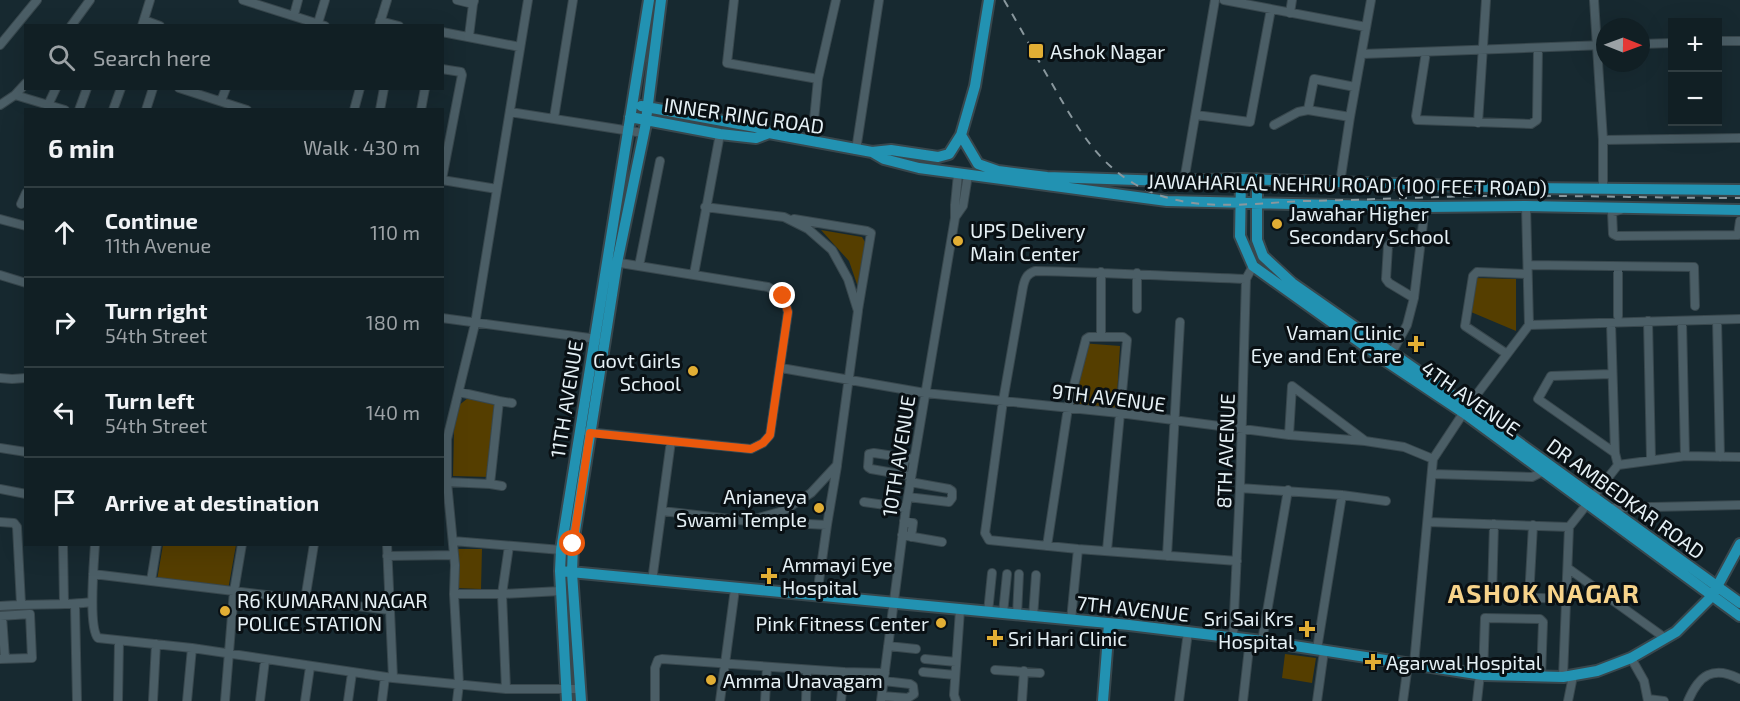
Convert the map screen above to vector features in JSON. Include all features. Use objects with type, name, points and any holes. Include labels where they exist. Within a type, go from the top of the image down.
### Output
[{"type":"main road","name":"INNER RING ROAD","points":[[630,117],[648,126],[756,138],[769,133],[872,152],[891,150],[938,157],[949,154],[961,135],[975,86],[989,0]]},
{"type":"main road","name":"INNER RING ROAD","points":[[648,126],[655,1]]},
{"type":"main road","name":"11TH AVENUE","points":[[567,696],[560,572],[561,550],[605,340],[630,117],[655,1]]},
{"type":"main road","name":"INNER RING ROAD","points":[[632,105],[648,107]]},
{"type":"main road","points":[[648,107],[761,128],[769,133]]},
{"type":"main road","name":"11TH AVENUE","points":[[581,695],[572,573],[593,339],[648,126]]},
{"type":"main road","name":"JAWAHARLAL NEHRU ROAD (100 FEET ROAD)","points":[[961,135],[978,164],[998,171],[1047,177],[1184,181],[1241,179],[1523,188],[1740,190]]},
{"type":"main road","name":"INNER RING ROAD","points":[[872,152],[884,159],[919,168]]},
{"type":"main road","name":"JAWAHARLAL NEHRU ROAD (100 FEET ROAD)","points":[[919,168],[1167,201],[1425,207],[1526,206],[1740,212]]},
{"type":"main road","points":[[1241,179],[1240,236],[1252,266]]},
{"type":"main road","name":"DR AMBEDKAR ROAD","points":[[1257,180],[1257,240],[1263,256],[1292,283],[1392,352],[1466,410],[1591,501],[1609,508],[1715,592],[1740,603]]},
{"type":"main road","name":"4TH AVENUE","points":[[1252,266],[1386,361],[1466,410],[1542,472],[1591,501],[1715,592],[1740,616]]},
{"type":"main road","name":"7TH AVENUE","points":[[560,572],[1188,632],[1250,639],[1482,674],[1568,677],[1597,671],[1631,658],[1676,632],[1715,592],[1740,544]]},
{"type":"main road","points":[[1102,701],[1109,624]]},
{"type":"street","points":[[0,45],[37,0]]},
{"type":"street","points":[[72,24],[90,0]]},
{"type":"street","points":[[143,23],[150,0]]},
{"type":"street","points":[[243,0],[322,24],[325,0]]},
{"type":"street","points":[[294,15],[298,0]]},
{"type":"street","points":[[379,23],[387,0]]},
{"type":"street","points":[[457,0],[474,2],[469,36]]},
{"type":"street","points":[[457,701],[459,684],[454,555],[445,439],[475,324],[528,0]]},
{"type":"street","points":[[554,118],[573,0]]},
{"type":"street","points":[[734,0],[727,63],[818,79]]},
{"type":"street","points":[[814,120],[818,79],[836,0]]},
{"type":"street","points":[[856,150],[879,0]]},
{"type":"street","points":[[1184,181],[1215,0]]},
{"type":"street","points":[[1224,0],[1366,27]]},
{"type":"street","points":[[1290,13],[1292,0]]},
{"type":"street","points":[[1340,183],[1371,0]]},
{"type":"street","points":[[1478,123],[1486,0]]},
{"type":"street","points":[[1362,54],[1596,46],[1594,0]]},
{"type":"street","points":[[1196,116],[1250,122],[1271,9]]},
{"type":"street","points":[[444,32],[520,47]]},
{"type":"street","points":[[1722,41],[1740,41]]},
{"type":"street","points":[[1650,44],[1668,43]]},
{"type":"street","points":[[1426,52],[1417,120],[1531,124],[1536,122],[1538,49]]},
{"type":"street","points":[[444,69],[461,72],[462,75],[444,170]]},
{"type":"street","points":[[1598,72],[1603,140],[1603,188]]},
{"type":"street","points":[[1308,110],[1314,79],[1356,87]]},
{"type":"street","points":[[0,105],[15,95],[24,85]]},
{"type":"street","points":[[15,95],[52,107],[56,90]]},
{"type":"street","points":[[80,108],[86,90]]},
{"type":"street","points":[[114,108],[120,90]]},
{"type":"street","points":[[147,108],[152,90]]},
{"type":"street","points":[[185,90],[241,108]]},
{"type":"street","points":[[221,101],[225,90]]},
{"type":"street","points":[[355,108],[359,90]]},
{"type":"street","points":[[380,108],[384,90]]},
{"type":"street","points":[[421,108],[425,90]]},
{"type":"street","points":[[1274,124],[1298,112],[1308,110],[1350,117]]},
{"type":"street","points":[[510,112],[628,131],[648,126]]},
{"type":"street","points":[[693,274],[720,134]]},
{"type":"street","points":[[1603,140],[1740,138]]},
{"type":"street","points":[[639,266],[660,160]]},
{"type":"street","name":"10TH AVENUE","points":[[881,698],[908,497],[910,458],[925,393],[956,218],[963,206],[963,175]]},
{"type":"street","points":[[444,180],[497,189]]},
{"type":"street","points":[[21,204],[24,197]]},
{"type":"street","points":[[1403,701],[1411,664],[1433,459],[1529,325],[1526,206]]},
{"type":"street","points":[[705,207],[784,217],[871,233],[817,595]]},
{"type":"street","points":[[1392,352],[1407,325],[1414,298],[1425,207]]},
{"type":"street","points":[[1632,209],[1612,212],[1612,234],[1738,235],[1740,221]]},
{"type":"street","points":[[784,217],[808,229],[832,250],[848,279],[858,312]]},
{"type":"street","points":[[0,219],[24,225]]},
{"type":"street","points":[[1414,298],[1386,279],[1388,246],[1393,241],[1421,242]]},
{"type":"street","points":[[584,432],[751,449],[763,443],[770,435],[788,312],[783,296],[768,287],[612,262]]},
{"type":"street","name":"8TH AVENUE","points":[[1233,637],[1238,561],[1246,279],[1252,266]]},
{"type":"street","points":[[1507,354],[1465,326],[1473,276],[1477,272],[1704,266]]},
{"type":"street","points":[[1618,267],[1618,316]]},
{"type":"street","points":[[1694,267],[1695,306]]},
{"type":"street","points":[[1238,561],[989,540],[985,533],[1003,401],[1023,287],[1029,273],[1035,270],[1246,279]]},
{"type":"street","points":[[1101,272],[1101,336]]},
{"type":"street","points":[[1137,273],[1137,309]]},
{"type":"street","points":[[0,274],[24,282]]},
{"type":"street","points":[[444,318],[605,340]]},
{"type":"street","points":[[1529,325],[1740,319]]},
{"type":"street","points":[[1717,320],[1719,457]]},
{"type":"street","points":[[1648,321],[1651,459]]},
{"type":"street","points":[[1682,321],[1685,456]]},
{"type":"street","points":[[1167,556],[1180,322]]},
{"type":"street","points":[[1611,323],[1611,374],[1615,453],[1618,465]]},
{"type":"street","points":[[1047,546],[1068,408],[1086,339],[1101,336],[1125,338],[1107,550]]},
{"type":"street","name":"9TH AVENUE","points":[[781,368],[925,393],[1119,413],[1289,435],[1365,441],[1404,447],[1433,459]]},
{"type":"street","points":[[1611,374],[1551,376],[1538,399],[1615,453]]},
{"type":"street","points":[[0,378],[24,378]]},
{"type":"street","points":[[1289,435],[1292,386],[1365,441]]},
{"type":"street","points":[[459,392],[512,403]]},
{"type":"street","points":[[490,484],[499,401]]},
{"type":"street","points":[[652,581],[671,441]]},
{"type":"street","points":[[0,448],[24,452]]},
{"type":"street","points":[[908,497],[943,503],[949,502],[952,498],[950,489],[868,467],[869,454],[910,458]]},
{"type":"street","points":[[1568,701],[1565,599],[1569,569],[1569,527],[1618,465],[1685,456],[1740,457]]},
{"type":"street","points":[[748,521],[783,511],[811,493],[837,465]]},
{"type":"street","points":[[1432,474],[1532,477],[1542,472]]},
{"type":"street","points":[[447,482],[502,486]]},
{"type":"street","points":[[1240,488],[1288,490],[1386,501]]},
{"type":"street","points":[[0,489],[24,494]]},
{"type":"street","points":[[1262,641],[1288,490]]},
{"type":"street","points":[[1317,701],[1320,650],[1342,495]]},
{"type":"street","points":[[864,502],[906,508]]},
{"type":"street","points":[[1609,508],[1740,505]]},
{"type":"street","points":[[662,511],[748,521],[827,525]]},
{"type":"street","points":[[904,521],[913,523],[911,537]]},
{"type":"street","points":[[0,522],[14,523],[17,526],[21,604]]},
{"type":"street","points":[[1428,522],[1569,527]]},
{"type":"street","points":[[1494,524],[1492,596],[1565,599]]},
{"type":"street","points":[[1529,598],[1533,525]]},
{"type":"street","points":[[902,535],[942,542]]},
{"type":"street","points":[[453,541],[561,550]]},
{"type":"street","points":[[63,546],[64,604]]},
{"type":"street","points":[[94,546],[93,602],[95,635],[98,638],[192,648],[352,673],[567,696],[581,695]]},
{"type":"street","points":[[151,580],[157,546]]},
{"type":"street","points":[[225,701],[234,591],[242,546]]},
{"type":"street","points":[[305,600],[314,546]]},
{"type":"street","points":[[382,701],[389,677],[390,610],[387,546]]},
{"type":"street","points":[[506,689],[502,594],[509,546]]},
{"type":"street","points":[[1071,620],[1078,549]]},
{"type":"street","points":[[387,556],[454,555]]},
{"type":"street","points":[[1569,569],[1665,638]]},
{"type":"street","points":[[988,612],[992,573]]},
{"type":"street","points":[[93,574],[390,610]]},
{"type":"street","points":[[1003,613],[1007,574]]},
{"type":"street","points":[[1017,615],[1019,574]]},
{"type":"street","points":[[1033,617],[1036,575]]},
{"type":"street","points":[[720,701],[735,589]]},
{"type":"street","points":[[454,594],[561,591]]},
{"type":"street","points":[[0,606],[75,605],[93,602]]},
{"type":"street","points":[[75,605],[77,701]]},
{"type":"street","points":[[956,701],[954,695],[960,610]]},
{"type":"street","points":[[30,614],[32,658],[2,659],[1,616],[30,614]]},
{"type":"street","points":[[1477,701],[1482,674],[1485,618],[1540,619],[1543,622],[1541,677]]},
{"type":"street","points":[[1179,701],[1188,632]]},
{"type":"street","points":[[1243,701],[1250,639]]},
{"type":"street","points":[[118,701],[119,640]]},
{"type":"street","points":[[153,701],[156,644]]},
{"type":"street","points":[[888,646],[916,650]]},
{"type":"street","points":[[187,701],[192,648]]},
{"type":"street","points":[[1631,658],[1644,681],[1648,700],[1664,701]]},
{"type":"street","points":[[656,701],[656,664],[658,660],[666,659],[844,672],[884,677],[913,686],[914,694],[908,698],[881,698]]},
{"type":"street","points":[[925,659],[956,662]]},
{"type":"street","points":[[260,701],[265,660]]},
{"type":"street","points":[[305,701],[310,667]]},
{"type":"street","points":[[765,701],[767,667]]},
{"type":"street","points":[[806,701],[807,670]]},
{"type":"street","points":[[995,670],[1040,673]]},
{"type":"street","points":[[1022,701],[1024,671]]},
{"type":"street","points":[[841,701],[844,672]]},
{"type":"street","points":[[923,672],[955,675]]},
{"type":"street","points":[[348,701],[352,673]]},
{"type":"street","points":[[1688,701],[1695,686],[1704,677],[1720,673],[1730,674],[1740,679]]},
{"type":"shaded area","points":[[821,230],[862,237],[865,242],[859,290],[849,261]]},
{"type":"shaded area","points":[[1475,278],[1516,279],[1516,331],[1471,312]]},
{"type":"shaded area","points":[[1081,343],[1120,346],[1116,413],[1071,407]]},
{"type":"shaded area","points":[[468,398],[498,406],[490,477],[453,476],[454,431],[458,406]]},
{"type":"shaded area","points":[[163,546],[236,546],[228,590],[157,580]]},
{"type":"shaded area","points":[[457,549],[482,549],[481,589],[456,588]]},
{"type":"shaded area","points":[[1285,654],[1316,658],[1312,683],[1282,678]]},
{"type":"railway","points":[[1004,0],[1068,111],[1096,151],[1119,174],[1133,183],[1174,200],[1239,205],[1482,196],[1740,198]]},
{"type":"place","name":"Ashok Nagar","points":[[1036,51]]},
{"type":"place","name":"Jawahar Higher Secondary School","points":[[1277,224]]},
{"type":"place","name":"UPS Delivery Main Center","points":[[958,241]]},
{"type":"place","name":"Vaman Clinic Eye and Ent Care","points":[[1416,344]]},
{"type":"place","name":"Govt Girls School","points":[[693,371]]},
{"type":"place","name":"Anjaneya Swami Temple","points":[[819,508]]},
{"type":"place","name":"Ammayi Eye Hospital","points":[[769,576]]},
{"type":"place","name":"R6 KUMARAN NAGAR POLICE STATION","points":[[225,611]]},
{"type":"place","name":"Pink Fitness Center","points":[[941,623]]},
{"type":"place","name":"Sri Sai Krs Hospital","points":[[1307,629]]},
{"type":"place","name":"Sri Hari Clinic","points":[[995,638]]},
{"type":"place","name":"Agarwal Hospital","points":[[1373,662]]},
{"type":"place","name":"Amma Unavagam","points":[[711,680]]},
{"type":"district","name":"ASHOK NAGAR","points":[[1544,592]]},
{"type":"route","points":[[573,544],[590,433],[751,449],[763,443],[770,435],[788,312],[783,296]]}]
